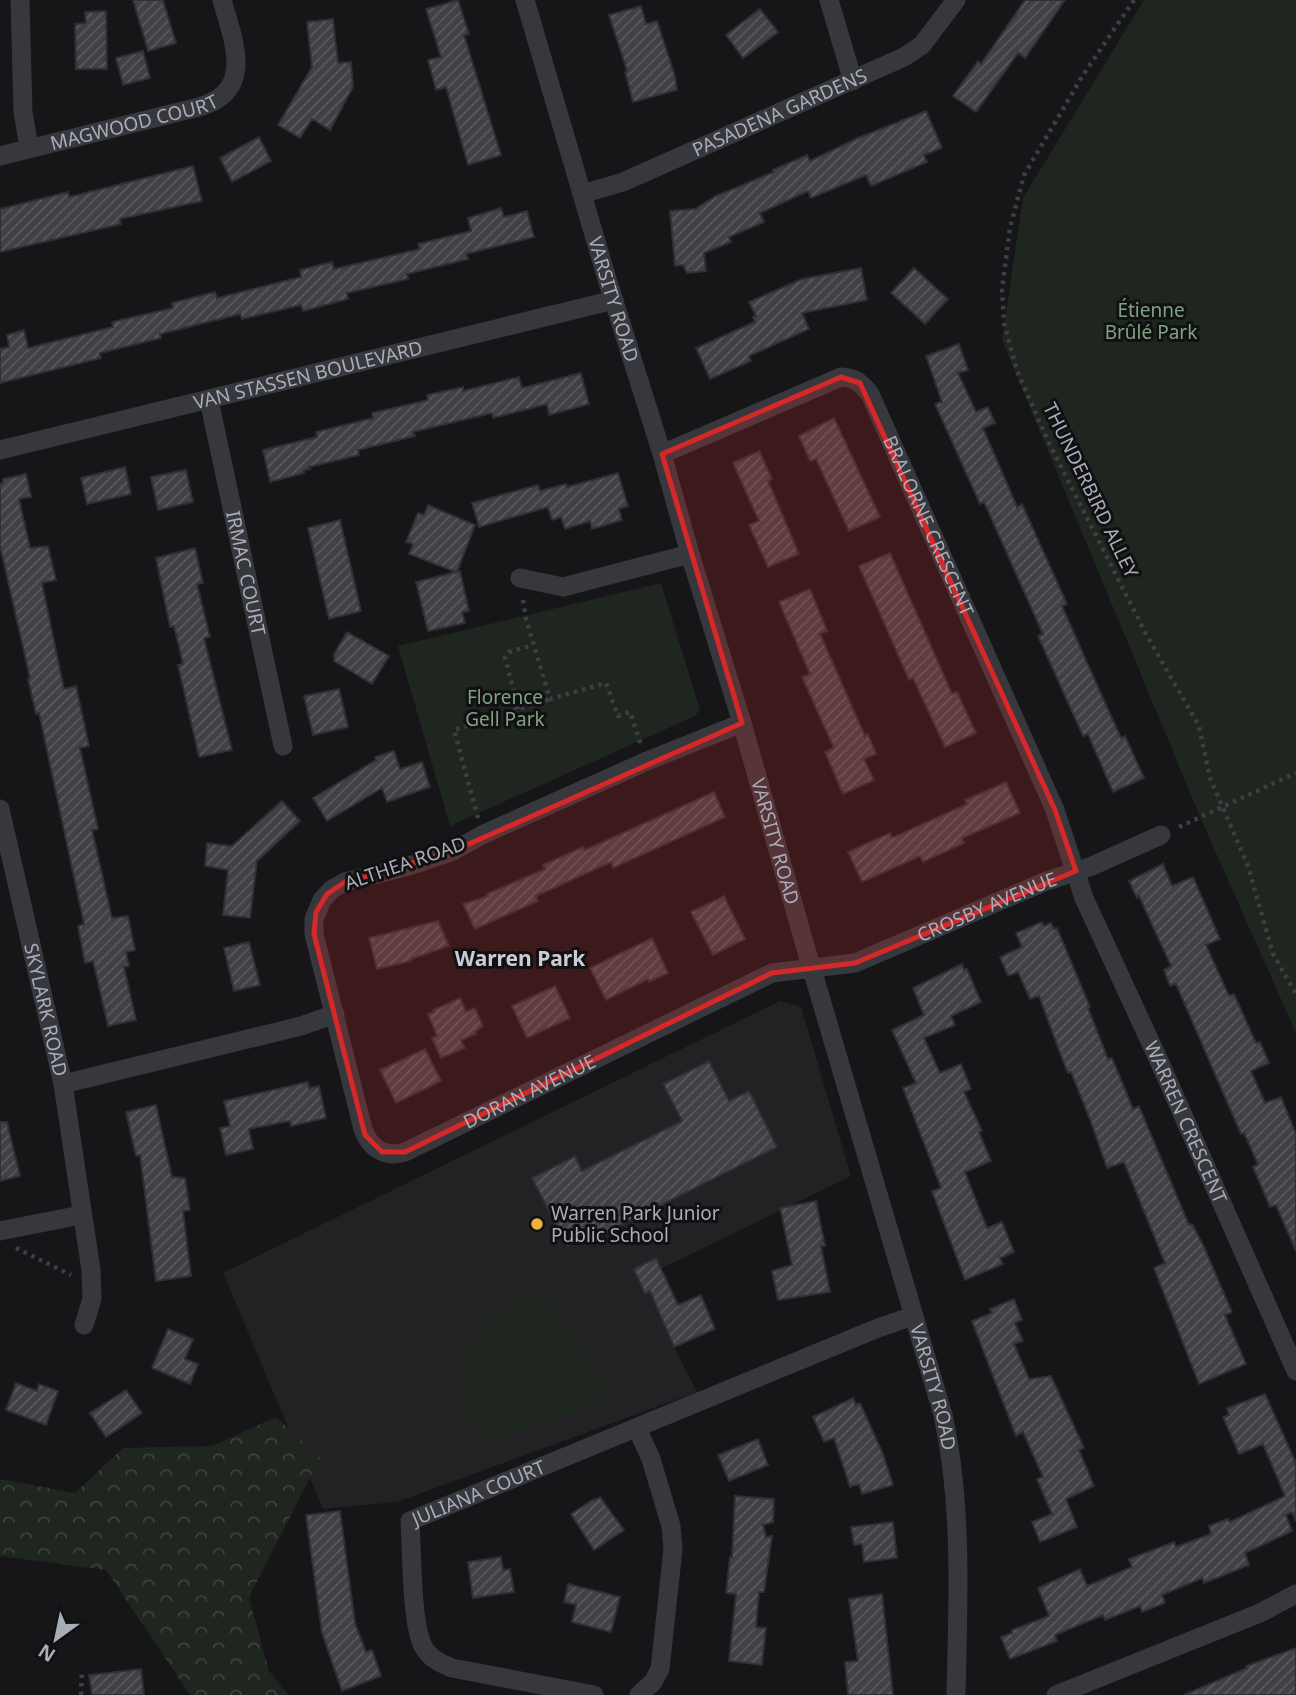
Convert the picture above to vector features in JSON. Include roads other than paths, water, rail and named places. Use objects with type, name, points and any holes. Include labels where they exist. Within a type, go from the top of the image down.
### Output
[{"type":"street","name":"MAGWOOD COURT","points":[[20,0],[23,112],[29,148]]},
{"type":"street","name":"MAGWOOD COURT","points":[[0,156],[199,107],[217,99],[233,79],[237,60],[222,0]]},
{"type":"street","name":"VARSITY ROAD","points":[[524,0],[742,723],[943,1415],[951,1453],[960,1550],[956,1695]]},
{"type":"street","points":[[829,0],[853,80]]},
{"type":"street","name":"PASADENA GARDENS","points":[[582,194],[623,182],[904,57],[922,45],[956,0]]},
{"type":"street","name":"VAN STASSEN BOULEVARD","points":[[0,450],[614,300]]},
{"type":"street","name":"BRALORNE CRESCENT","points":[[662,454],[841,377],[853,379],[865,388],[875,404],[1055,810],[1076,871]]},
{"type":"street","name":"IRMAC COURT","points":[[209,400],[283,746]]},
{"type":"street","points":[[520,578],[563,587],[690,554]]},
{"type":"street","name":"ALTHEA ROAD","points":[[335,1014],[313,926],[319,906],[332,889],[345,882],[451,852],[484,834],[648,761],[742,723]]},
{"type":"street","name":"SKYLARK ROAD","points":[[0,809],[63,1084],[91,1270],[92,1299],[84,1325]]},
{"type":"street","name":"CROSBY AVENUE","points":[[812,970],[855,963],[1161,835]]},
{"type":"street","name":"WARREN CRESCENT","points":[[1076,871],[1084,898],[1296,1371]]},
{"type":"street","name":"DORAN AVENUE","points":[[335,1014],[365,1135],[376,1149],[387,1154],[400,1154],[434,1140],[772,973],[812,970]]},
{"type":"street","points":[[63,1084],[288,1029],[335,1014]]},
{"type":"street","points":[[0,1231],[81,1215]]},
{"type":"street","name":"JULIANA COURT","points":[[594,1695],[452,1668],[437,1662],[424,1647],[417,1628],[410,1521],[878,1328],[913,1317]]},
{"type":"street","points":[[637,1428],[668,1515],[673,1549],[660,1669],[653,1682],[639,1695]]},
{"type":"street","points":[[1056,1695],[1260,1613],[1296,1594]]},
{"type":"place","name":"Warren Park Junior Public School","points":[[537,1224]]},
{"type":"district","name":"Warren Park","points":[[520,958]]},
{"type":"park label","name":"Étienne Brûlé Park","points":[[1151,321]]},
{"type":"park label","name":"Florence Gell Park","points":[[505,708]]}]
